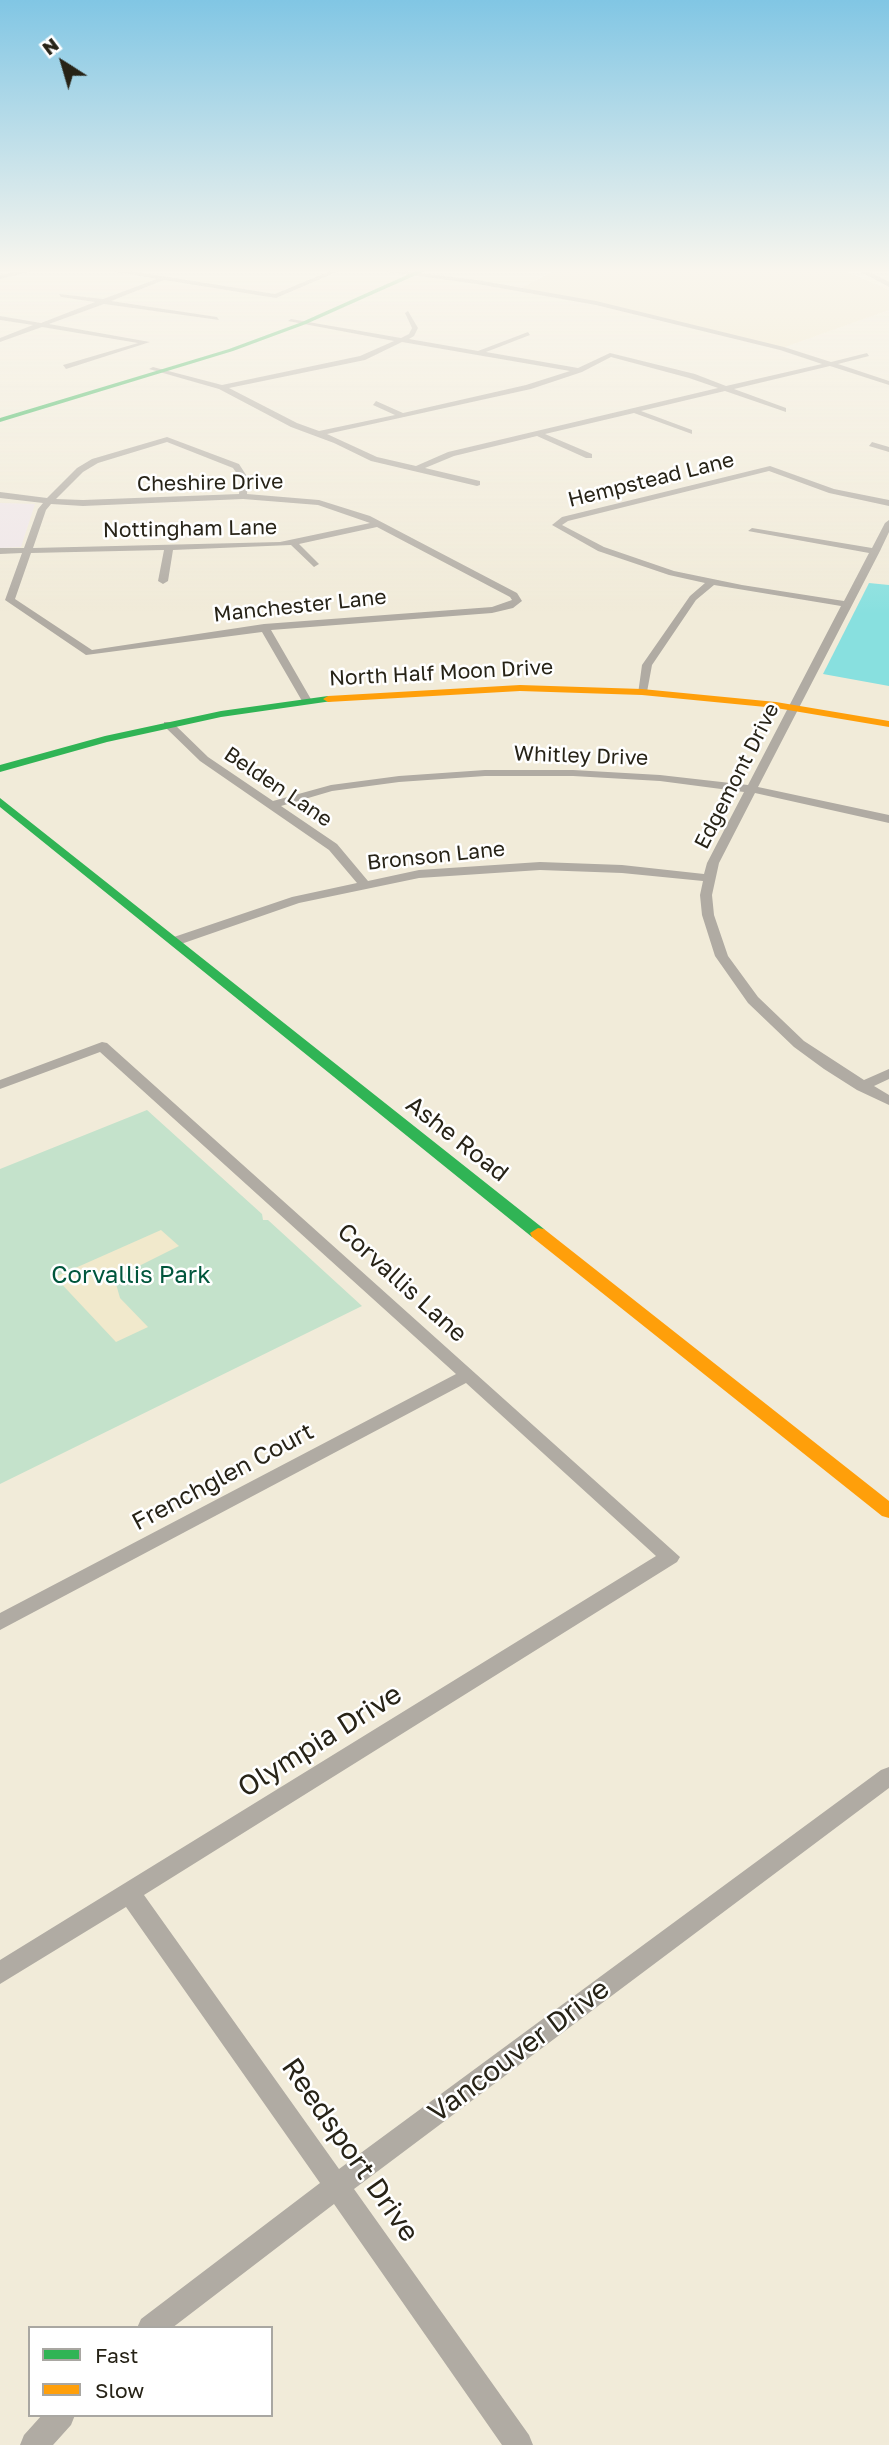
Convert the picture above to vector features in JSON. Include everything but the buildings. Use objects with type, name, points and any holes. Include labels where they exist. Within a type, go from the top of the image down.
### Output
[{"type":"street","points":[[0,413],[103,385]]},
{"type":"street","points":[[0,420],[111,385]]},
{"type":"street","points":[[215,385],[265,411],[374,459],[477,482]]},
{"type":"street","points":[[222,387],[232,385]]},
{"type":"street","points":[[318,434],[534,385]]},
{"type":"street","points":[[716,385],[783,410]]},
{"type":"street","points":[[419,468],[451,454],[638,412],[732,385]]},
{"type":"street","points":[[473,392],[485,397]]},
{"type":"street","points":[[376,403],[402,415]]},
{"type":"street","points":[[638,412],[689,432]]},
{"type":"street","points":[[539,434],[589,456]]},
{"type":"street","points":[[27,550],[39,516],[49,501],[80,470],[95,461],[167,439],[236,466],[244,478],[243,496]]},
{"type":"street","points":[[872,444],[889,450]]},
{"type":"street","name":"Hempstead Lane","points":[[847,604],[711,583],[618,556],[562,531],[556,525],[565,519],[770,468],[832,491],[889,503]]},
{"type":"street","name":"Cheshire Drive","points":[[0,495],[100,503],[243,496],[319,503],[348,510],[379,524],[514,595],[517,598],[514,604]]},
{"type":"street","name":"Edgemont Drive","points":[[889,523],[751,789],[709,878],[707,905],[713,934],[735,977],[767,1014],[799,1044],[862,1087],[889,1101]]},
{"type":"street","name":"Nottingham Lane","points":[[0,551],[294,544],[379,524]]},
{"type":"street","points":[[752,531],[875,551]]},
{"type":"street","points":[[294,544],[314,564]]},
{"type":"street","points":[[163,581],[169,548]]},
{"type":"street","name":"Manchester Lane","points":[[27,550],[10,600],[90,653],[264,627],[492,610],[514,604]]},
{"type":"street","points":[[642,692],[645,672],[652,657],[693,598],[711,583]]},
{"type":"street","points":[[264,627],[307,701]]},
{"type":"street","name":"North Half Moon Drive","points":[[0,769],[169,724],[307,701],[466,689],[642,692],[794,707],[889,724]]},
{"type":"street","name":"Belden Lane","points":[[169,724],[197,755],[333,847],[363,883]]},
{"type":"street","name":"Whitley Drive","points":[[272,805],[309,793],[356,784],[485,773],[617,775],[751,789],[889,819]]},
{"type":"street","name":"Ashe Road","points":[[0,800],[234,991],[889,1511]]},
{"type":"street","name":"Bronson Lane","points":[[176,941],[284,904],[363,883],[459,870],[540,866],[709,878]]},
{"type":"street","name":"Corvallis Lane","points":[[0,1085],[102,1046],[670,1557]]},
{"type":"street","points":[[862,1087],[889,1073]]},
{"type":"street","name":"Frenchglen Court","points":[[0,1622],[468,1375]]},
{"type":"street","name":"Olympia Drive","points":[[0,1973],[670,1557]]},
{"type":"street","name":"Vancouver Drive","points":[[153,2326],[889,1776]]},
{"type":"street","name":"Reedsport Drive","points":[[130,1892],[519,2445]]},
{"type":"street","points":[[34,2445],[59,2417]]},
{"type":"shaded area","points":[[0,503],[35,504],[21,547],[0,548]]},
{"type":"green space","name":"Corvallis Park","points":[[147,1110],[262,1214],[263,1220],[268,1220],[362,1306],[0,1484],[0,1169]]},
{"type":"sand","points":[[161,1230],[179,1246],[123,1274],[116,1284],[120,1298],[148,1327],[116,1342],[55,1277]]},
{"type":"water","points":[[869,583],[889,585],[889,686],[823,674]]},
{"type":"traffic: fast","points":[[0,420],[115,385]]},
{"type":"traffic: fast","points":[[0,769],[105,739],[221,714],[328,699]]},
{"type":"traffic: fast","points":[[0,801],[538,1233]]},
{"type":"traffic: slow","points":[[328,699],[520,688],[642,692],[776,705],[889,724]]},
{"type":"traffic: slow","points":[[538,1233],[889,1511]]}]
